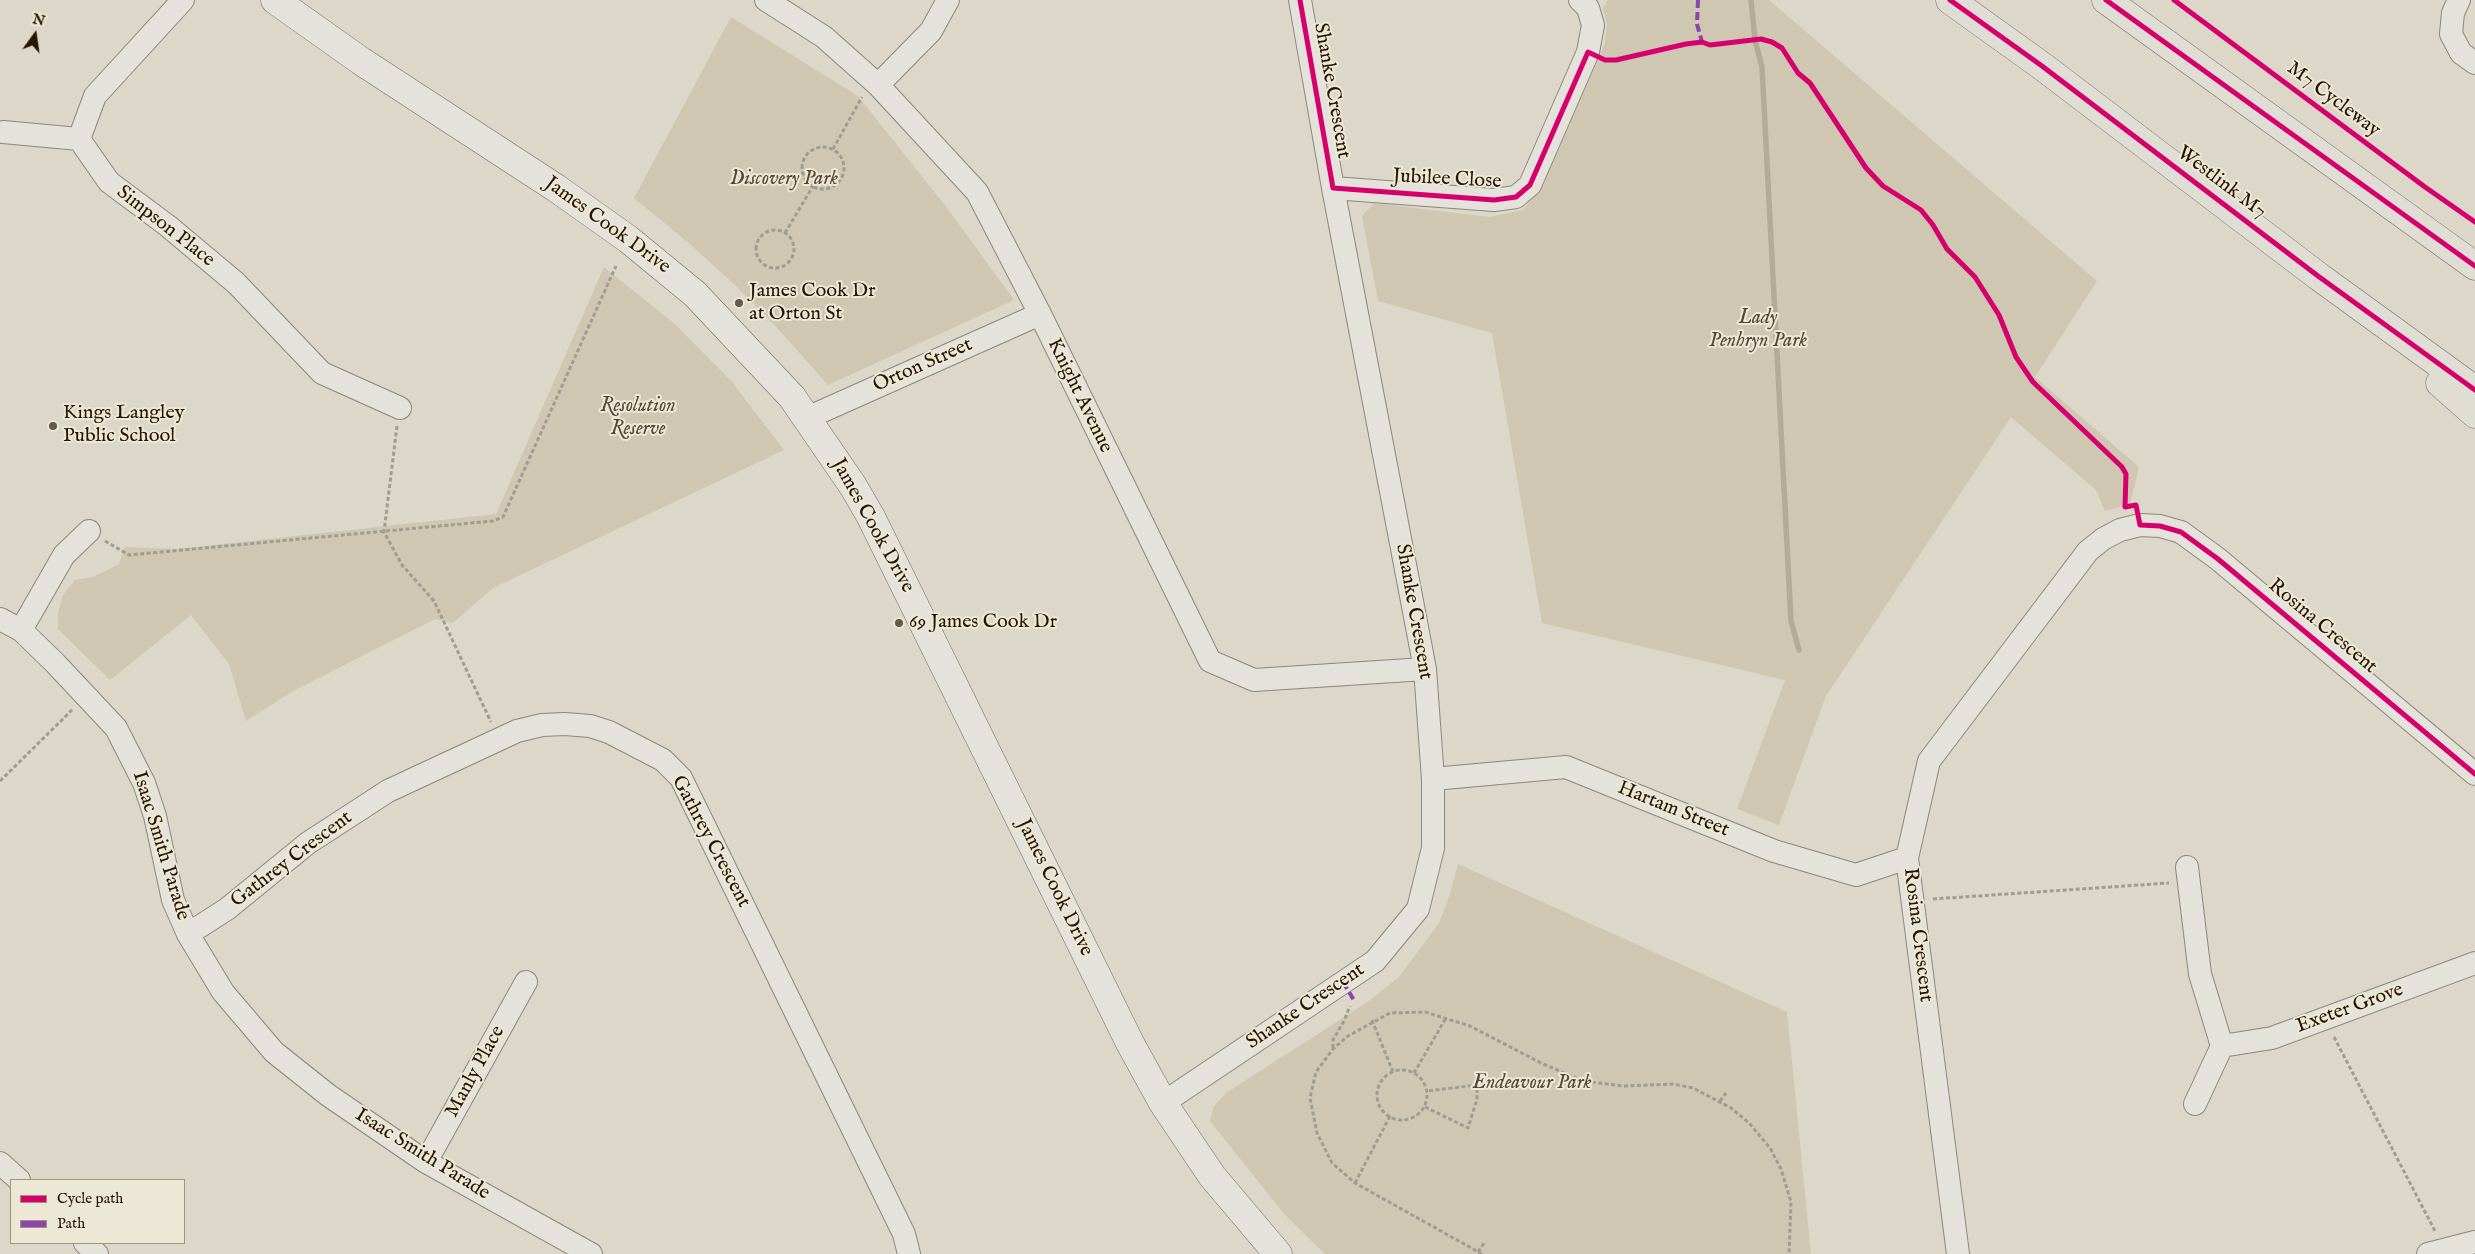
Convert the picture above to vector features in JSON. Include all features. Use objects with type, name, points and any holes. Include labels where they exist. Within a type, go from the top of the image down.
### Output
[{"type":"highway","name":"Westlink M7","points":[[1950,0],[2042,66],[2318,276],[2475,390]]},
{"type":"highway","points":[[2106,0],[2475,266]]},
{"type":"highway","points":[[2318,276],[2475,414]]},
{"type":"street","points":[[3,132],[79,139],[95,96],[183,0]]},
{"type":"street","name":"James Cook Drive","points":[[275,0],[361,60],[556,188],[636,245],[695,294],[723,321],[792,397],[871,517],[1130,1044],[1163,1103],[1212,1176],[1278,1254]]},
{"type":"street","name":"Knight Avenue","points":[[766,0],[824,37],[875,82],[977,192],[1040,314],[1210,662],[1254,680],[1425,669]]},
{"type":"street","points":[[875,82],[930,31],[948,0]]},
{"type":"street","name":"Shanke Crescent","points":[[1163,1103],[1375,961],[1418,909],[1433,848],[1433,779],[1425,669],[1333,188],[1300,0]]},
{"type":"street","name":"Jubilee Close","points":[[1333,188],[1494,200],[1516,197],[1530,186],[1588,52],[1594,25],[1588,8],[1580,0]]},
{"type":"street","points":[[2459,0],[2453,13],[2451,34],[2461,53],[2475,63]]},
{"type":"street","name":"Simpson Place","points":[[79,139],[109,182],[168,226],[236,283],[322,373],[400,408]]},
{"type":"street","name":"Orton Street","points":[[807,418],[1040,314]]},
{"type":"street","name":"Rosina Crescent","points":[[1958,1254],[1907,858],[1929,761],[2088,551],[2103,539],[2120,530],[2140,525],[2160,526],[2181,532],[2218,559],[2475,774]]},
{"type":"street","points":[[21,630],[64,555],[89,531]]},
{"type":"street","name":"Isaac Smith Parade","points":[[0,619],[21,630],[87,695],[116,728],[144,783],[155,816],[173,900],[188,934],[224,992],[274,1052],[328,1095],[426,1162],[591,1254]]},
{"type":"street","name":"Gathrey Crescent","points":[[188,934],[227,909],[308,842],[388,791],[517,731],[542,725],[566,724],[590,726],[610,732],[663,760],[681,778],[904,1234],[909,1254]]},
{"type":"street","name":"Hartam Street","points":[[1433,779],[1566,767],[1774,851],[1856,875],[1907,858]]},
{"type":"street","points":[[2187,867],[2200,974],[2222,1046],[2195,1104]]},
{"type":"street","name":"Exeter Grove","points":[[2222,1046],[2272,1038],[2475,962]]},
{"type":"street","name":"Manly Place","points":[[426,1162],[526,982]]},
{"type":"street","points":[[0,1163],[18,1179]]},
{"type":"street","points":[[2436,1252],[2475,1242]]},
{"type":"street","points":[[86,1244],[97,1254]]},
{"type":"path","points":[[833,150],[875,82]]},
{"type":"path","points":[[827,147],[833,150],[842,160],[843,175],[834,186],[827,188],[813,186],[804,177],[802,170],[804,158],[814,149],[827,147]]},
{"type":"path","points":[[785,233],[813,186]]},
{"type":"path","points":[[773,230],[785,233],[793,242],[792,258],[784,266],[778,268],[765,265],[760,261],[756,248],[761,236],[773,230]]},
{"type":"path","points":[[89,531],[129,555],[493,522],[502,517],[616,266]]},
{"type":"path","points":[[400,408],[384,532],[402,565],[434,601],[499,740]]},
{"type":"path","points":[[0,781],[87,695]]},
{"type":"path","points":[[1913,901],[2170,882],[2187,867]]},
{"type":"path","points":[[1333,1049],[1333,1040],[1348,1014],[1350,1006]]},
{"type":"path","points":[[1484,1243],[1480,1253],[1355,1183],[1339,1171],[1324,1150],[1312,1115],[1310,1098],[1313,1080],[1333,1049],[1372,1020],[1390,1012],[1425,1012],[1470,1026],[1541,1063],[1583,1081],[1605,1086],[1673,1084],[1693,1088],[1720,1102],[1749,1124],[1770,1148],[1781,1169],[1791,1202],[1789,1254]]},
{"type":"path","points":[[1414,1073],[1446,1018]]},
{"type":"path","points":[[2325,1018],[2436,1252]]},
{"type":"path","points":[[1372,1020],[1393,1072]]},
{"type":"path","points":[[1404,1070],[1414,1073],[1422,1080],[1427,1091],[1425,1107],[1410,1119],[1390,1116],[1383,1111],[1378,1096],[1382,1081],[1393,1072],[1404,1070]]},
{"type":"path","points":[[1425,1107],[1468,1128],[1477,1099],[1478,1085],[1427,1091]]},
{"type":"path","points":[[1720,1102],[1726,1093]]},
{"type":"path","points":[[1355,1183],[1390,1116]]},
{"type":"green space","name":"Lady Penhryn Park","points":[[1608,0],[1769,0],[2097,281],[2035,377],[2139,467],[2130,504],[2105,511],[2096,490],[2011,417],[1826,696],[1779,825],[1737,809],[1785,680],[1542,623],[1492,333],[1378,301],[1362,216],[1374,203],[1489,217],[1523,210],[1542,187],[1605,43],[1607,24],[1603,8]]},
{"type":"green space","name":"Discovery Park","points":[[731,17],[858,96],[947,208],[1014,300],[828,385],[780,331],[736,286],[690,244],[634,198]]},
{"type":"green space","name":"Resolution Reserve","points":[[604,267],[676,325],[732,382],[784,450],[493,588],[453,623],[435,619],[293,691],[246,721],[229,664],[191,615],[110,680],[58,629],[58,613],[63,595],[75,580],[93,577],[119,564],[125,547],[177,549],[496,514]]},
{"type":"green space","name":"Endeavour Park","points":[[1458,864],[1787,1012],[1811,1254],[1325,1254],[1285,1215],[1210,1121],[1214,1106],[1226,1093],[1369,1001],[1399,977],[1439,923],[1450,894]]},
{"type":"waterway","points":[[1751,0],[1755,40],[1762,67],[1791,621],[1799,650]]},
{"type":"marked path","points":[[1698,0],[1697,24],[1702,42]]},
{"type":"marked path","points":[[1343,982],[1355,1002]]},
{"type":"cycle path","points":[[1300,0],[1333,188],[1494,200],[1516,197],[1530,185],[1588,52],[1605,60],[1616,60],[1686,44],[1702,42],[1710,45],[1761,39],[1772,42],[1782,48],[1798,73],[1810,83],[1866,168],[1883,186],[1921,210],[1933,225],[1947,249],[1975,277],[1999,315],[2016,357],[2033,382],[2122,467],[2126,474],[2125,507],[2136,505],[2140,525],[2160,526],[2181,532],[2218,559],[2475,774]]},
{"type":"cycle path","points":[[1950,0],[2042,66],[2318,276],[2475,390]]},
{"type":"cycle path","points":[[2106,0],[2475,266]]},
{"type":"cycle path","name":"M7 Cycleway","points":[[2174,0],[2425,187],[2475,222]]},
{"type":"place","name":"James Cook Dr at Orton St","points":[[739,303]]},
{"type":"place","name":"Kings Langley Public School","points":[[53,426]]},
{"type":"place","name":"69 James Cook Dr","points":[[899,623]]}]
